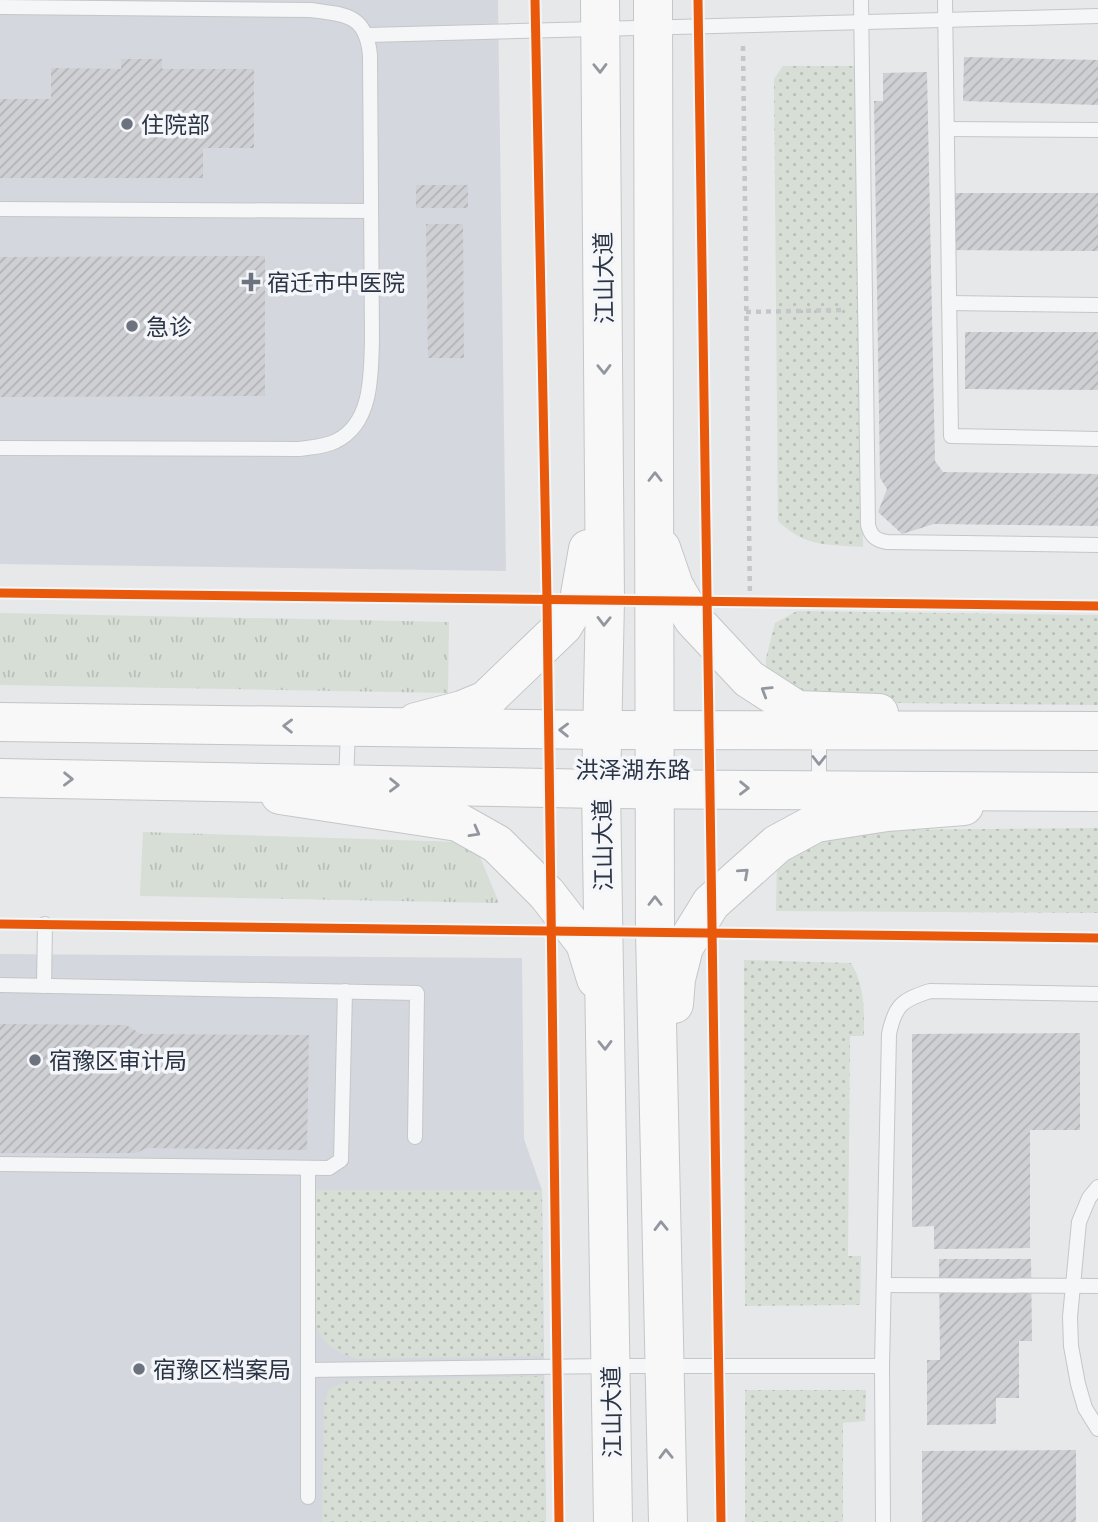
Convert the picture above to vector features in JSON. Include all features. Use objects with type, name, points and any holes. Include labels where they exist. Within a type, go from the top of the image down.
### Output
[{"type":"main road","points":[[653,13],[654,788],[668,1522]]},
{"type":"main road","name":"江山大道","points":[[600,15],[605,600],[601,789],[613,1522]]},
{"type":"main road","points":[[394,728],[462,710],[486,700],[563,626],[579,600],[586,568],[604,408]]},
{"type":"main road","points":[[655,532],[674,586],[693,619],[749,680],[797,710],[1034,717],[1098,722]]},
{"type":"main road","name":"洪泽湖东路","points":[[0,722],[602,730],[1098,731]]},
{"type":"main road","name":"洪泽湖东路","points":[[0,778],[601,789],[1098,793]]},
{"type":"main road","points":[[191,782],[458,822],[497,844],[547,894],[585,943],[604,1004]]},
{"type":"main road","points":[[661,1187],[676,979],[684,947],[711,903],[777,844],[816,823],[887,812],[1098,793]]},
{"type":"lane","points":[[861,0],[870,534],[877,540],[887,542],[1098,545]]},
{"type":"lane","points":[[945,0],[951,436],[1098,439]]},
{"type":"lane","points":[[0,8],[214,5],[311,10],[357,20],[368,35],[371,211],[370,385],[358,421],[336,442],[299,449],[0,448]]},
{"type":"lane","points":[[368,35],[653,13],[742,25],[1098,16]]},
{"type":"lane","points":[[947,129],[1098,130]]},
{"type":"lane","points":[[0,209],[371,211]]},
{"type":"lane","points":[[949,303],[1098,304]]},
{"type":"lane","points":[[346,784],[348,727]]},
{"type":"lane","points":[[819,789],[820,731]]},
{"type":"lane","points":[[44,986],[45,924]]},
{"type":"lane","points":[[0,985],[416,993],[415,1138]]},
{"type":"lane","points":[[0,1164],[329,1168],[341,1160],[345,991]]},
{"type":"lane","points":[[883,1522],[882,1366],[889,1034],[892,1018],[900,1005],[913,996],[930,991],[1098,994]]},
{"type":"lane","points":[[308,1168],[308,1497]]},
{"type":"lane","points":[[1098,1187],[1088,1198],[1079,1222],[1070,1317],[1071,1346],[1078,1384],[1085,1408],[1098,1429]]},
{"type":"lane","points":[[884,1285],[1098,1286]]},
{"type":"lane","points":[[308,1370],[882,1366]]},
{"type":"path","points":[[742,25],[750,603]]},
{"type":"path","points":[[746,312],[865,309]]},
{"type":"path","points":[[739,603],[764,603]]},
{"type":"shaded area","name":"宿迁市中医院","points":[[0,0],[498,0],[506,571],[0,564]]},
{"type":"shaded area","points":[[0,954],[522,958],[524,1139],[542,1190],[546,1522],[0,1522]]},
{"type":"green space","points":[[783,66],[857,66],[863,547],[827,545],[808,540],[788,530],[778,521],[774,79]]},
{"type":"green space","points":[[797,611],[1098,615],[1098,705],[805,702],[766,673],[766,658],[775,623]]},
{"type":"green space","points":[[0,613],[449,622],[448,693],[0,685]]},
{"type":"green space","points":[[1098,828],[1098,913],[776,911],[777,862],[791,845],[872,830]]},
{"type":"green space","points":[[143,832],[460,842],[480,857],[499,903],[140,896]]},
{"type":"green space","points":[[744,960],[851,963],[859,980],[864,1007],[864,1036],[850,1036],[848,1256],[861,1256],[860,1305],[745,1306]]},
{"type":"green space","points":[[314,1190],[542,1190],[543,1356],[357,1359],[330,1346],[321,1336],[315,1322]]},
{"type":"green space","points":[[543,1376],[546,1522],[322,1522],[324,1403],[329,1389],[349,1380]]},
{"type":"green space","points":[[745,1390],[866,1390],[865,1421],[843,1423],[843,1522],[745,1522]]},
{"type":"building","points":[[964,57],[1098,60],[1098,105],[963,101]]},
{"type":"building","name":"住院部","points":[[121,59],[162,59],[162,69],[254,69],[254,148],[203,148],[203,178],[0,178],[0,99],[51,99],[51,68],[121,69]]},
{"type":"building","points":[[927,72],[935,461],[943,472],[1098,474],[1098,526],[934,524],[902,534],[878,512],[887,489],[880,478],[874,101],[883,101],[883,73]]},
{"type":"building","points":[[416,185],[468,185],[468,208],[416,208]]},
{"type":"building","points":[[947,193],[1098,193],[1098,251],[946,250]]},
{"type":"building","points":[[426,224],[463,224],[464,358],[428,358]]},
{"type":"building","name":"急诊","points":[[265,256],[265,396],[0,397],[0,257]]},
{"type":"building","points":[[965,332],[1098,332],[1098,390],[965,389]]},
{"type":"building","points":[[0,1024],[126,1025],[141,1034],[309,1035],[307,1150],[148,1148],[135,1153],[0,1153]]},
{"type":"building","points":[[1080,1033],[1080,1130],[1030,1130],[1030,1248],[934,1249],[934,1226],[912,1227],[912,1034]]},
{"type":"building","points":[[939,1259],[1031,1259],[1032,1341],[1019,1341],[1019,1398],[996,1398],[996,1424],[927,1425],[927,1360],[940,1360]]},
{"type":"building","points":[[1076,1450],[1076,1522],[922,1522],[922,1451]]},
{"type":"cycle path","points":[[535,0],[547,600],[559,1522]]},
{"type":"cycle path","points":[[698,0],[721,1522]]},
{"type":"cycle path","points":[[0,593],[1098,606]]},
{"type":"cycle path","points":[[0,924],[1098,938]]},
{"type":"place","name":"住院部","points":[[127,124]]},
{"type":"place","name":"宿迁市中医院","points":[[251,282]]},
{"type":"place","name":"急诊","points":[[132,326]]},
{"type":"place","name":"宿豫区审计局","points":[[35,1060]]},
{"type":"place","name":"宿豫区档案局","points":[[139,1369]]}]
